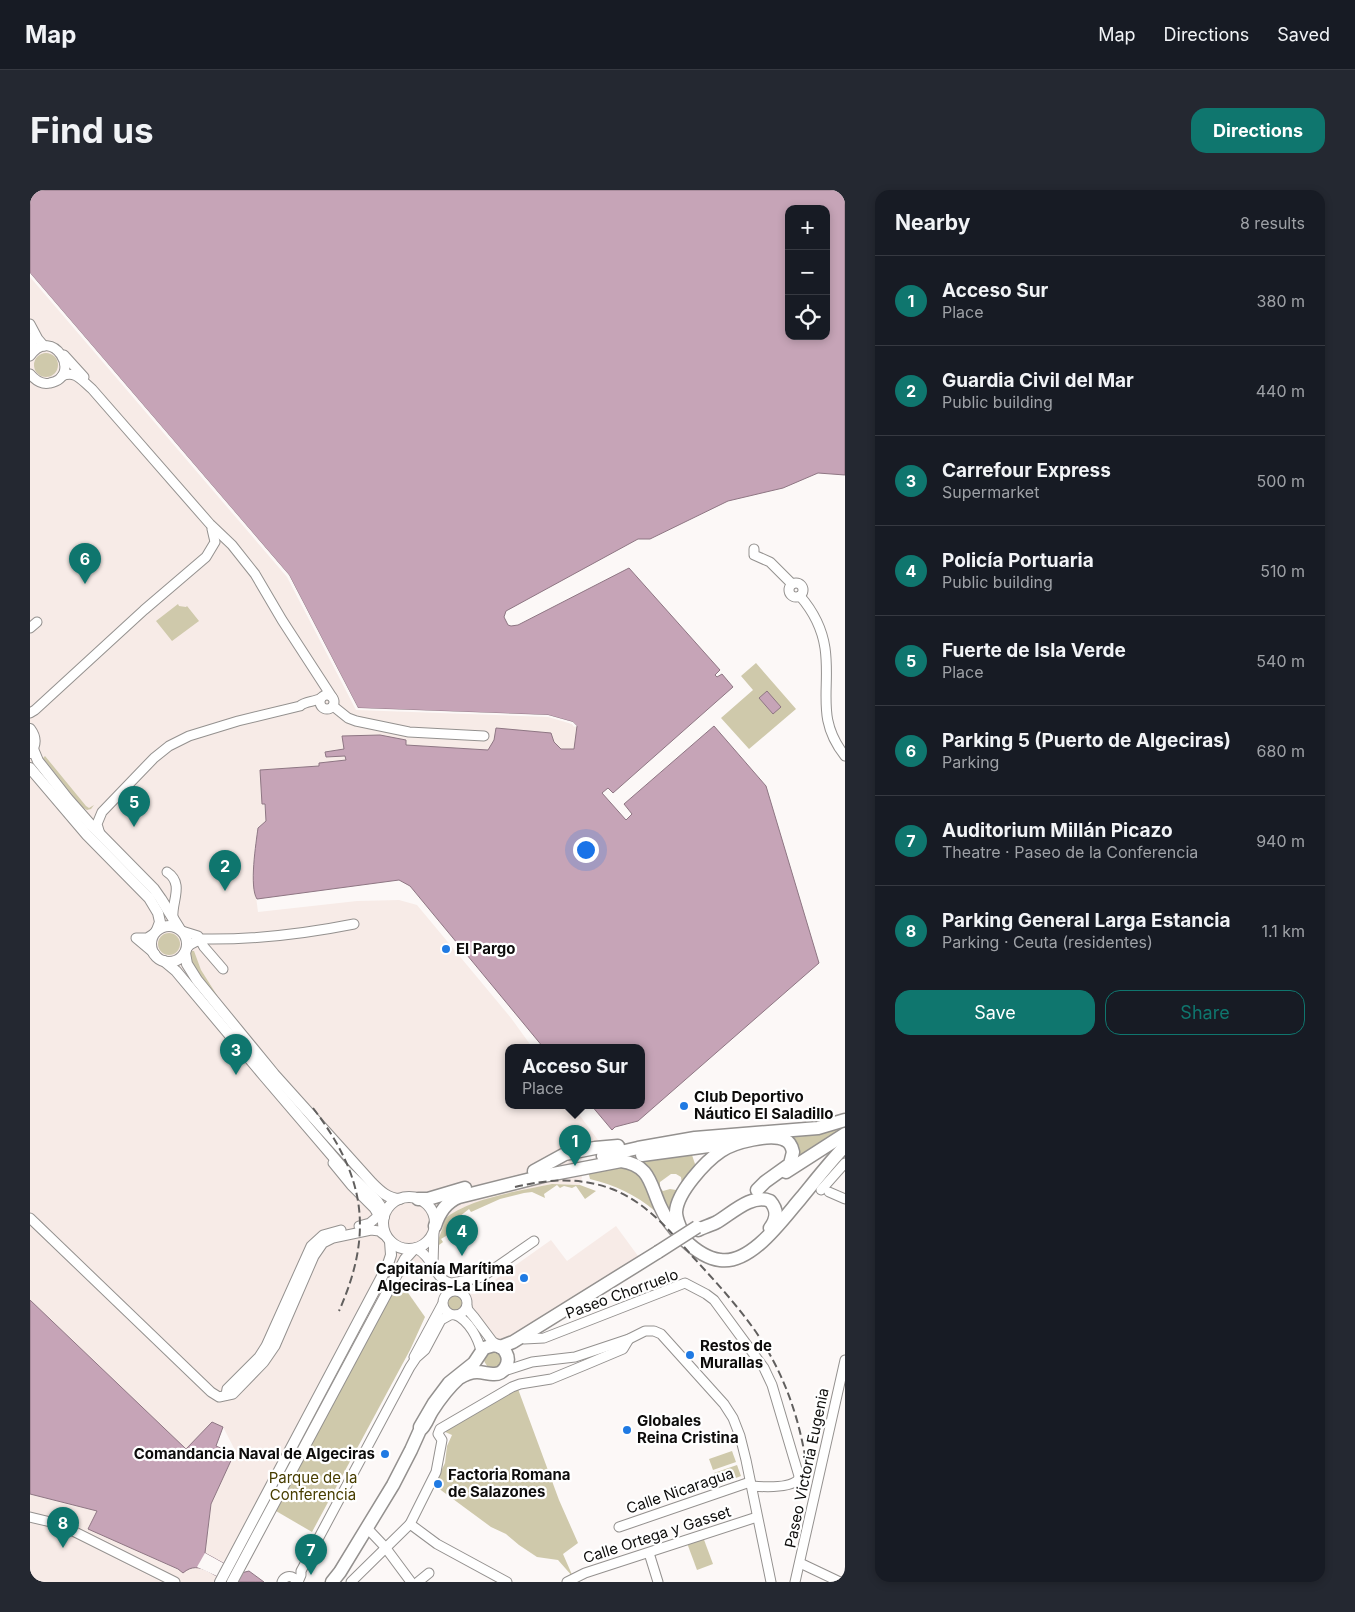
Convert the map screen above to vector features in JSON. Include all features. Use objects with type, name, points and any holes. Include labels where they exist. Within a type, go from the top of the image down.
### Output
[{"type":"highway","points":[[418,1199],[428,1199],[534,1171],[666,1143],[695,1138],[818,1128],[845,1120]]},
{"type":"highway","points":[[697,1229],[845,1136]]},
{"type":"highway","points":[[506,1355],[517,1340],[845,1136]]},
{"type":"highway","points":[[434,1228],[441,1212],[450,1202],[458,1197],[543,1176],[620,1161],[625,1158],[767,1138],[784,1139],[789,1142],[794,1152],[790,1164],[757,1190]]},
{"type":"highway","points":[[697,1229],[716,1223],[747,1203],[759,1199],[770,1202],[775,1208],[776,1213],[772,1225],[758,1240],[740,1253],[722,1256],[703,1251],[690,1240],[677,1221],[676,1212],[679,1200],[709,1160],[722,1150],[746,1141]]},
{"type":"highway","points":[[534,1171],[565,1154],[595,1148],[666,1143]]},
{"type":"highway","points":[[633,1150],[675,1144],[692,1148],[700,1162],[700,1169],[697,1175]]},
{"type":"highway","points":[[620,1161],[633,1164],[644,1172],[650,1180],[665,1215],[691,1246],[704,1256],[728,1261],[750,1251],[770,1234],[845,1146]]},
{"type":"highway","points":[[584,1160],[595,1148]]},
{"type":"highway","points":[[342,1579],[393,1485],[420,1430],[441,1398],[459,1378],[472,1373],[494,1373],[506,1366],[506,1355],[511,1347],[524,1339],[551,1329],[659,1253]]},
{"type":"highway","points":[[420,1430],[429,1410],[443,1390],[474,1363],[487,1346],[506,1355]]},
{"type":"highway","points":[[480,1354],[481,1368],[494,1373]]},
{"type":"main road","points":[[31,730],[34,737],[32,751],[42,767],[100,834],[154,889],[187,940],[187,964],[197,980],[274,1074],[366,1177],[386,1196],[392,1199],[418,1199],[432,1211],[434,1228],[427,1242],[415,1249],[405,1259],[232,1582]]},
{"type":"main road","points":[[30,768],[87,835],[149,898],[158,913],[160,922],[151,944],[155,954],[176,971],[341,1166],[383,1210],[384,1227],[389,1239],[391,1255],[387,1267],[220,1582]]},
{"type":"main road","points":[[156,932],[168,926],[180,929]]},
{"type":"main road","points":[[164,961],[175,961],[186,951]]},
{"type":"main road","points":[[384,1217],[392,1205],[400,1199]]},
{"type":"main road","points":[[389,1239],[400,1247],[415,1249]]},
{"type":"street","points":[[30,324],[44,346]]},
{"type":"street","points":[[30,338],[32,344],[30,355]]},
{"type":"street","points":[[30,355],[44,346],[52,347],[60,352],[88,381],[92,389]]},
{"type":"street","points":[[60,352],[65,364],[62,376]]},
{"type":"street","points":[[30,387],[52,382],[68,373],[75,374],[92,389],[256,574],[282,620],[323,682],[330,704]]},
{"type":"street","points":[[30,374],[37,381],[45,383]]},
{"type":"street","points":[[206,557],[215,542],[214,531],[210,524]]},
{"type":"street","points":[[31,730],[30,722],[33,712],[144,610],[218,548],[221,544],[221,536]]},
{"type":"street","points":[[218,548],[228,546],[241,556]]},
{"type":"street","points":[[754,549],[754,555],[770,562],[792,584],[798,583],[802,586],[803,592],[800,596],[810,610],[822,634],[826,655],[826,714],[829,726],[845,756]]},
{"type":"street","points":[[321,681],[321,698]]},
{"type":"street","points":[[100,834],[97,824],[102,812],[154,758],[174,743],[189,736],[238,721],[313,702],[327,695],[330,704],[348,718],[356,721],[408,732],[484,736]]},
{"type":"street","points":[[300,706],[303,708],[330,704]]},
{"type":"street","points":[[79,811],[88,816],[102,812]]},
{"type":"street","points":[[167,872],[176,883],[177,896],[173,906],[173,918]]},
{"type":"street","points":[[186,951],[192,942],[198,942],[201,939],[235,940],[354,924]]},
{"type":"street","points":[[180,929],[198,936],[204,947],[223,970]]},
{"type":"street","points":[[155,954],[134,936],[147,938],[156,932]]},
{"type":"street","points":[[226,1395],[227,1389],[259,1357],[266,1346],[311,1246],[323,1235],[368,1224],[377,1217],[376,1210],[336,1167],[324,1146]]},
{"type":"street","points":[[845,1163],[825,1191],[845,1199]]},
{"type":"street","points":[[30,1218],[211,1392],[219,1397],[232,1394],[269,1357],[314,1256],[323,1243],[333,1238],[371,1230],[379,1231],[389,1239]]},
{"type":"street","points":[[433,1264],[434,1228]]},
{"type":"street","points":[[415,1249],[421,1251],[442,1278],[449,1283],[478,1279],[534,1241]]},
{"type":"street","name":"Paseo Chorruelo","points":[[551,1329],[685,1283],[714,1300],[764,1368],[775,1394],[799,1476],[798,1480],[794,1483],[778,1486],[751,1484]]},
{"type":"street","points":[[410,1367],[442,1305],[443,1298],[447,1293],[456,1291],[464,1296],[472,1316],[506,1355],[541,1361],[575,1357],[629,1339],[649,1330],[661,1334],[724,1404],[733,1418],[740,1436],[771,1582]]},
{"type":"street","points":[[442,1305],[445,1311],[465,1321],[477,1338],[480,1354]]},
{"type":"street","points":[[282,1582],[284,1578],[295,1580],[301,1571],[410,1367],[425,1350],[441,1320],[462,1313],[467,1306]]},
{"type":"street","points":[[342,1579],[385,1547],[410,1524],[436,1472],[438,1456],[442,1445],[442,1440],[438,1434],[440,1429],[512,1387],[551,1379],[623,1349],[629,1339]]},
{"type":"street","name":"Paseo Victoria Eugenia","points":[[795,1582],[834,1406],[843,1377],[845,1360]]},
{"type":"street","points":[[834,1406],[845,1408]]},
{"type":"street","name":"Calle Nicaragua","points":[[619,1528],[731,1488],[751,1484]]},
{"type":"street","name":"Calle Ortega y Gasset","points":[[567,1582],[585,1573],[757,1516]]},
{"type":"street","points":[[30,1517],[59,1524],[175,1582]]},
{"type":"street","points":[[410,1524],[436,1544],[506,1582]]},
{"type":"street","points":[[368,1528],[411,1582]]},
{"type":"street","points":[[648,1553],[658,1582]]},
{"type":"street","points":[[215,1582],[226,1562],[234,1555]]},
{"type":"street","points":[[800,1563],[840,1582]]},
{"type":"street","points":[[418,1582],[429,1573]]},
{"type":"shaded area","points":[[30,190],[845,190],[845,475],[818,473],[783,488],[728,501],[650,539],[638,539],[506,611],[504,617],[508,625],[518,625],[629,568],[720,670],[715,675],[717,677],[722,674],[733,687],[613,793],[608,788],[602,793],[626,820],[632,814],[624,804],[714,726],[766,786],[819,963],[638,1121],[615,1127],[612,1130],[594,1109],[645,1109],[645,1044],[541,1044],[410,886],[399,880],[257,899],[253,885],[253,875],[258,828],[266,821],[265,804],[262,804],[260,770],[319,766],[319,763],[346,760],[345,756],[326,757],[325,752],[344,749],[342,736],[380,735],[406,740],[406,745],[488,750],[494,740],[496,728],[551,733],[554,742],[561,749],[574,749],[577,726],[573,722],[548,715],[358,708],[289,575],[30,273]]},
{"type":"shaded area","points":[[30,273],[548,715],[577,726],[575,750],[561,749],[551,736],[496,729],[494,740],[488,750],[405,745],[406,740],[342,736],[345,749],[325,752],[325,757],[346,756],[346,760],[319,763],[319,766],[260,770],[266,821],[258,828],[253,873],[258,912],[357,901],[399,900],[417,905],[511,1018],[530,1044],[505,1044],[505,1109],[575,1109],[598,1140],[592,1145],[576,1149],[582,1177],[580,1185],[552,1184],[499,1196],[462,1208],[444,1219],[437,1243],[426,1260],[399,1280],[236,1582],[30,1582],[30,1494],[97,1511],[88,1528],[183,1572],[208,1535],[211,1504],[235,1450],[223,1427],[212,1422],[186,1450],[30,1300]]},
{"type":"shaded area","points":[[767,691],[781,707],[773,714],[759,698]]},
{"type":"shaded area","points":[[616,1226],[641,1260],[507,1343],[498,1343],[469,1305],[468,1296],[464,1291],[475,1294],[551,1240],[567,1261]]},
{"type":"shaded area","points":[[30,1300],[186,1449],[212,1422],[223,1427],[216,1446],[234,1454],[211,1504],[205,1553],[241,1573],[249,1571],[264,1582],[231,1582],[201,1568],[189,1569],[183,1573],[178,1569],[88,1529],[97,1511],[30,1494]]},
{"type":"green space","points":[[46,353],[54,357],[58,365],[54,373],[46,377],[38,373],[34,365],[38,357]]},
{"type":"green space","points":[[178,604],[179,606],[187,606],[199,621],[172,641],[156,621]]},
{"type":"green space","points":[[756,663],[796,709],[749,749],[721,718],[753,690],[741,676]]},
{"type":"green space","points":[[45,756],[86,806],[89,808],[94,805],[91,809],[87,810],[82,807],[43,758]]},
{"type":"green space","points":[[169,933],[177,936],[180,944],[177,952],[169,955],[161,952],[158,944],[161,936]]},
{"type":"green space","points":[[189,951],[194,951],[201,970],[220,1000],[192,965]]},
{"type":"green space","points":[[845,1124],[845,1128],[803,1154],[798,1154],[787,1135]]},
{"type":"green space","points":[[692,1155],[695,1164],[694,1171],[675,1197],[669,1212],[636,1160],[638,1158]],"holes":[[[671,1174],[681,1177],[682,1185],[676,1190],[663,1191],[660,1188],[660,1182]]]},
{"type":"green space","points":[[625,1167],[636,1171],[643,1180],[655,1211],[625,1191],[590,1179],[588,1171]]},
{"type":"green space","points":[[552,1184],[580,1185],[596,1191],[585,1199],[576,1186],[560,1188],[557,1185],[544,1194],[545,1198],[532,1192],[524,1193],[500,1199],[471,1212],[469,1209],[455,1220],[451,1219],[447,1231],[451,1233],[441,1239],[443,1242],[439,1245],[437,1243],[444,1219],[455,1212],[495,1196]]},
{"type":"green space","name":"Parque de la Conferencia","points":[[399,1280],[425,1317],[410,1350],[312,1532],[276,1511]]},
{"type":"green space","points":[[452,1295],[458,1295],[463,1300],[461,1309],[452,1311],[447,1306],[447,1300]]},
{"type":"green space","points":[[493,1350],[499,1353],[502,1359],[499,1365],[493,1368],[487,1365],[484,1359],[487,1353]]},
{"type":"green space","points":[[518,1389],[559,1500],[578,1543],[563,1554],[573,1577],[558,1560],[537,1557],[506,1534],[491,1527],[434,1485],[445,1463],[447,1446],[452,1435],[443,1431]]},
{"type":"green space","points":[[732,1451],[736,1462],[713,1470],[709,1459]]},
{"type":"green space","points":[[737,1465],[741,1476],[718,1485],[714,1473]]},
{"type":"green space","points":[[703,1537],[713,1564],[697,1570],[687,1543]]},
{"type":"pier","points":[[30,273],[289,575],[358,708],[548,715],[573,722],[577,726],[574,727],[572,724],[548,717],[356,710],[287,577],[30,277]]},
{"type":"pier","points":[[205,1553],[241,1573],[230,1582],[197,1567]]},
{"type":"railway","points":[[313,1108],[344,1157],[359,1205],[360,1230],[357,1256],[339,1311]]},
{"type":"railway","points":[[515,1187],[564,1180],[588,1182],[625,1195],[657,1218],[734,1303],[767,1349],[784,1384],[797,1420],[808,1477]]},
{"type":"place","name":"Parking 5 (Puerto de Algeciras)","points":[[85,584]]},
{"type":"place","name":"Fuerte de Isla Verde","points":[[134,827]]},
{"type":"place","name":"Guardia Civil del Mar","points":[[225,891]]},
{"type":"place","name":"El Pargo","points":[[446,949]]},
{"type":"place","name":"Carrefour Express","points":[[236,1075]]},
{"type":"place","name":"Club Deportivo Náutico El Saladillo","points":[[684,1106]]},
{"type":"place","name":"Acceso Sur","points":[[575,1166]]},
{"type":"place","name":"Policía Portuaria","points":[[462,1256]]},
{"type":"place","name":"Capitanía Marítima Algeciras-La Línea","points":[[524,1278]]},
{"type":"place","name":"Restos de Murallas","points":[[690,1355]]},
{"type":"place","name":"Globales Reina Cristina","points":[[627,1430]]},
{"type":"place","name":"Comandancia Naval de Algeciras","points":[[385,1454]]},
{"type":"place","name":"Factoria Romana de Salazones","points":[[438,1484]]},
{"type":"place","name":"Parking General Larga Estancia","points":[[63,1548]]},
{"type":"place","name":"Auditorium Millán Picazo","points":[[311,1575]]}]
